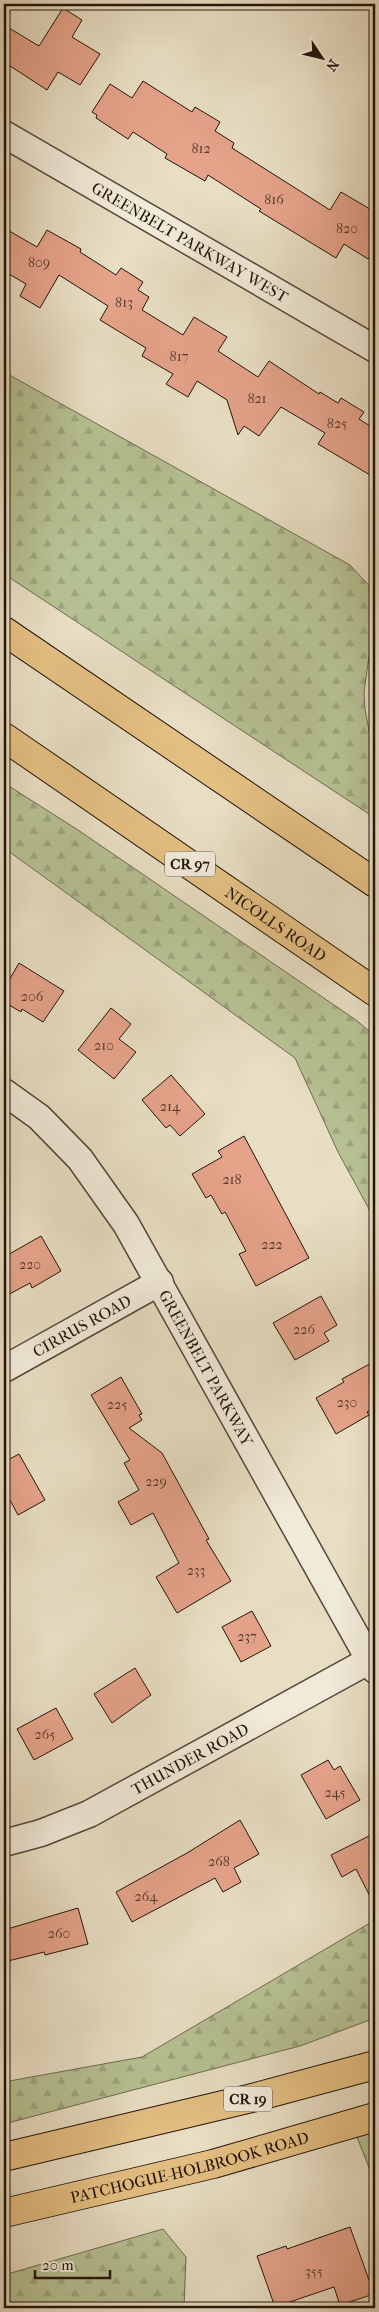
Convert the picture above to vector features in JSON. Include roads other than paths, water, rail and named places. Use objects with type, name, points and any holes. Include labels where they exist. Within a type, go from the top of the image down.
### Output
[{"type":"main road","points":[[4,631],[375,883]]},
{"type":"main road","name":"NICOLLS ROAD","points":[[4,737],[375,992]]},
{"type":"main road","name":"CR 19","points":[[4,2158],[242,2100],[375,2065]]},
{"type":"main road","name":"PATCHOGUE-HOLBROOK ROAD","points":[[4,2213],[213,2164],[375,2117]]},
{"type":"street","name":"GREENBELT PARKWAY WEST","points":[[4,134],[375,350]]},
{"type":"street","name":"GREENBELT PARKWAY","points":[[4,1092],[39,1118],[80,1159],[126,1224],[372,1665]]},
{"type":"street","name":"CIRRUS ROAD","points":[[4,1369],[160,1282]]},
{"type":"street","name":"THUNDER ROAD","points":[[4,1844],[41,1833],[89,1814],[372,1665]]}]
